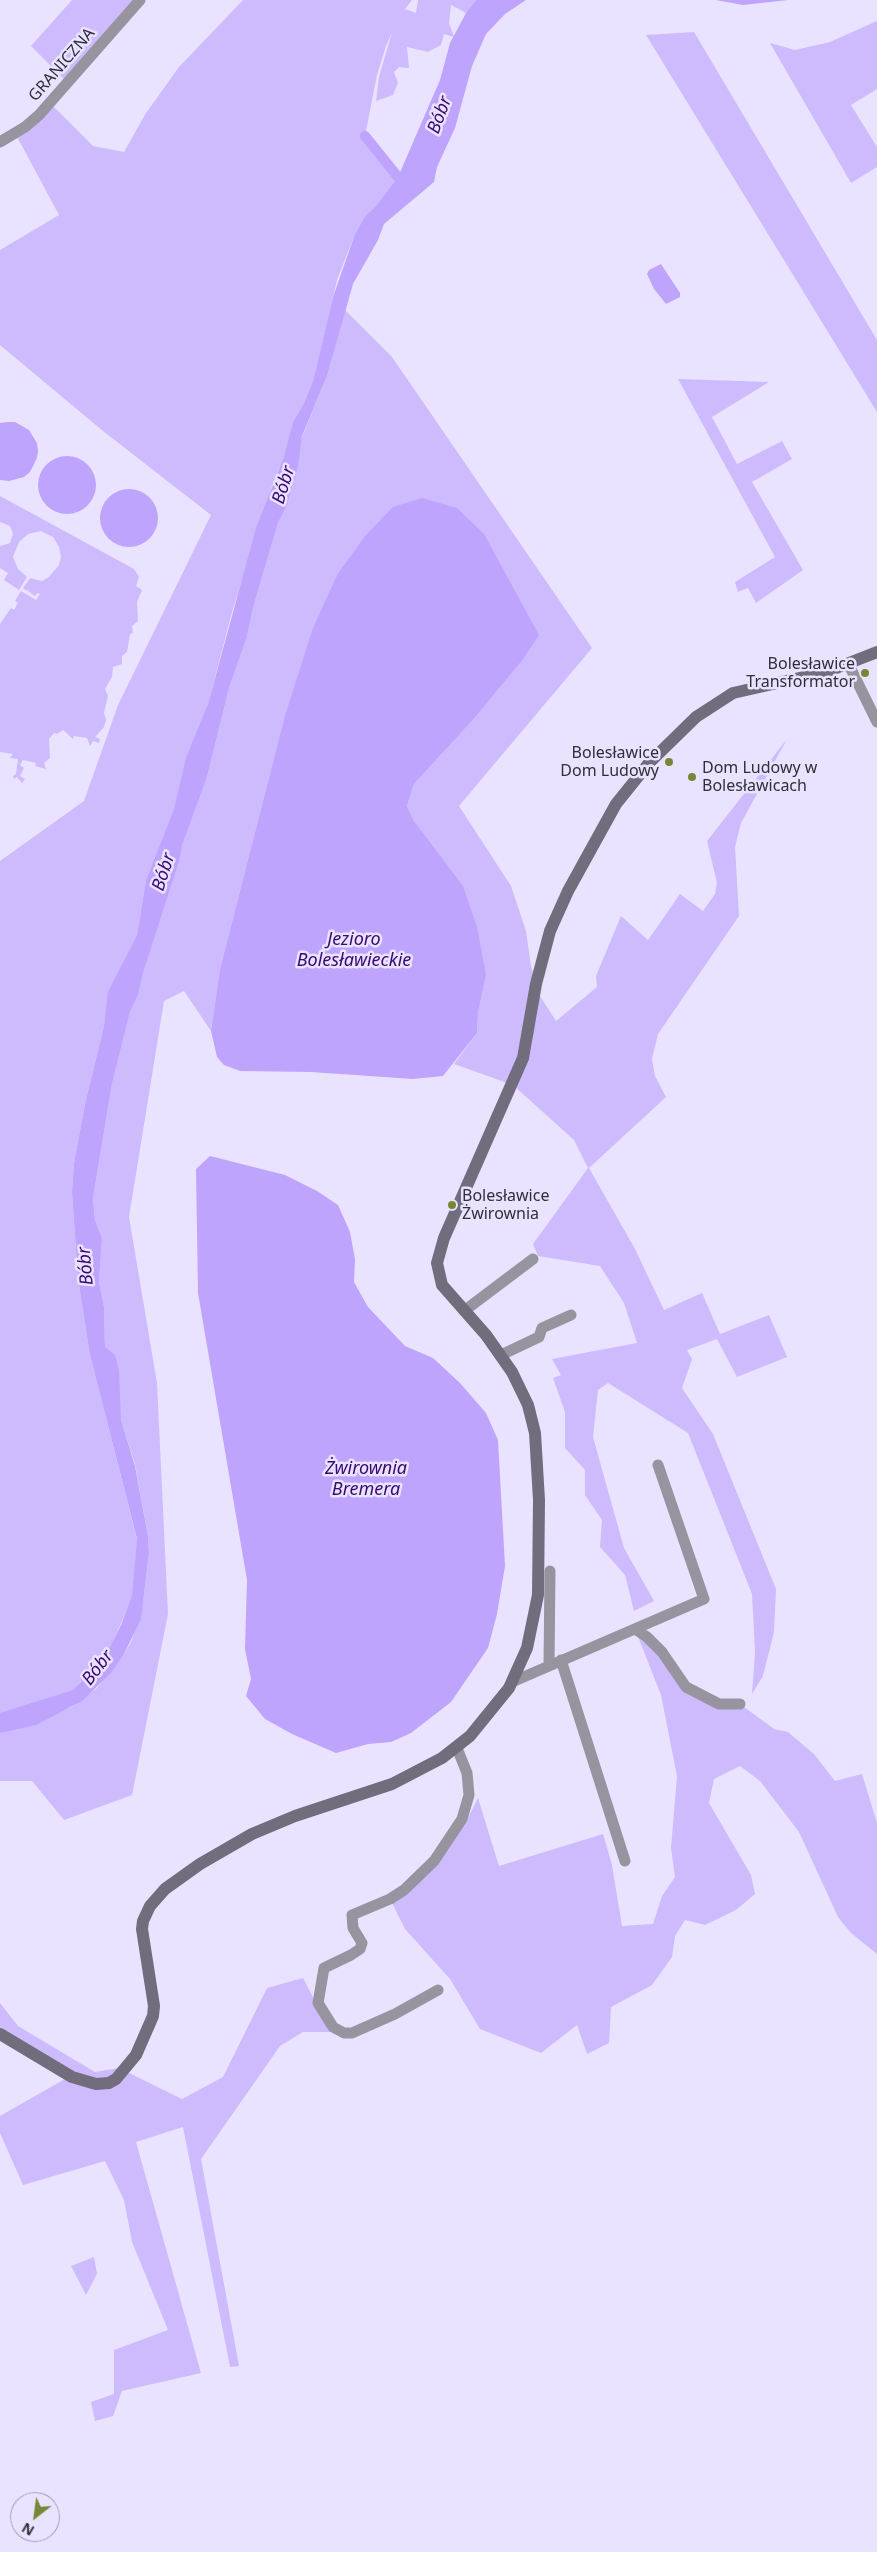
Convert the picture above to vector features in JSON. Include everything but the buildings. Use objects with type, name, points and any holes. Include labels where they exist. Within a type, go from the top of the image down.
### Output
[{"type":"street","name":"GRANICZNA","points":[[0,142],[25,127],[39,115],[140,0]]},
{"type":"street","points":[[0,2034],[72,2077],[96,2084],[109,2083],[116,2079],[136,2056],[153,2016],[154,2006],[142,1929],[143,1920],[150,1906],[165,1889],[200,1864],[252,1834],[295,1816],[392,1784],[458,1748],[501,1701],[512,1682],[527,1648],[538,1595],[539,1486],[533,1420],[521,1389],[501,1355],[442,1285],[437,1263],[440,1250],[523,1058],[536,984],[556,918],[607,819],[649,762],[711,705],[733,693],[850,665],[877,652]]},
{"type":"street","points":[[850,665],[877,722]]},
{"type":"street","points":[[464,1311],[533,1259]]},
{"type":"street","points":[[501,1355],[539,1337],[542,1328],[571,1316]]},
{"type":"street","points":[[512,1682],[704,1599],[658,1465]]},
{"type":"street","points":[[549,1665],[550,1571]]},
{"type":"street","points":[[635,1629],[647,1637],[662,1652],[686,1687],[719,1704],[740,1704]]},
{"type":"street","points":[[561,1660],[625,1861]]},
{"type":"street","points":[[438,1990],[395,2014],[352,2033],[344,2033],[333,2026],[318,2003],[324,1968],[360,1949],[362,1943],[353,1928],[352,1915],[390,1899],[404,1890],[434,1861],[462,1819],[468,1795],[466,1773],[458,1748]]},
{"type":"shaded area","points":[[72,0],[140,0],[67,82],[31,46]]},
{"type":"shaded area","points":[[243,0],[412,0],[405,9],[416,13],[418,0],[476,0],[466,13],[451,5],[449,23],[454,37],[444,34],[441,45],[428,52],[407,47],[409,68],[399,67],[394,72],[398,83],[393,95],[376,101],[379,77],[392,32],[386,46],[377,75],[365,136],[398,177],[375,207],[365,216],[355,234],[337,280],[313,381],[304,403],[293,422],[285,457],[273,483],[232,612],[208,704],[174,810],[146,880],[137,935],[109,992],[104,1026],[85,1104],[74,1163],[72,1192],[78,1279],[90,1355],[137,1540],[133,1596],[102,1663],[90,1676],[74,1690],[0,1714],[0,861],[84,801],[118,705],[211,515],[103,431],[0,345],[0,250],[59,215],[15,133],[50,103],[93,146],[124,152],[146,113],[179,67]]},
{"type":"shaded area","points":[[877,21],[877,89],[851,105],[877,147],[877,167],[851,183],[770,43],[795,50],[830,42]]},
{"type":"shaded area","points":[[694,32],[877,340],[877,412],[646,35]]},
{"type":"shaded area","points":[[345,310],[392,357],[592,648],[459,806],[511,886],[526,931],[531,966],[540,996],[556,1021],[597,987],[596,976],[621,916],[648,940],[680,894],[703,911],[715,894],[717,883],[707,841],[787,739],[741,823],[735,847],[739,916],[658,1034],[652,1059],[655,1076],[666,1097],[589,1168],[635,1249],[664,1310],[702,1293],[720,1334],[769,1315],[787,1357],[737,1377],[717,1339],[687,1350],[692,1359],[682,1388],[713,1434],[776,1589],[774,1632],[763,1676],[752,1694],[755,1652],[752,1594],[688,1433],[608,1383],[598,1390],[593,1437],[624,1548],[654,1601],[634,1611],[625,1575],[600,1547],[602,1520],[585,1495],[585,1470],[565,1448],[565,1412],[553,1378],[561,1375],[552,1359],[637,1343],[624,1303],[600,1266],[538,1256],[533,1244],[588,1168],[574,1140],[513,1085],[454,1064],[477,1033],[478,1013],[486,975],[427,840],[414,821],[407,806],[414,784],[472,721],[521,662],[337,575],[314,628],[285,715],[220,969],[211,1031],[184,991],[164,1001],[129,1217],[157,1383],[168,1614],[132,1795],[64,1820],[32,1781],[0,1781],[0,1733],[72,1707],[97,1688],[123,1656],[132,1640],[143,1602],[149,1553],[148,1536],[135,1464],[121,1420],[105,1347],[104,1307],[99,1282],[102,1238],[95,1220],[93,1198],[112,1084],[130,1012],[179,862],[186,830],[207,777],[229,688],[247,637],[253,608],[278,523],[291,490],[302,437],[327,376]]},
{"type":"shaded area","points":[[678,379],[769,382],[712,417],[737,464],[782,441],[792,459],[752,482],[803,570],[756,603],[748,588],[738,592],[735,582],[775,557]]},
{"type":"shaded area","points":[[0,496],[134,569],[139,577],[136,586],[142,590],[137,602],[138,621],[132,626],[133,633],[130,634],[127,652],[122,656],[122,664],[113,667],[112,677],[105,689],[108,696],[104,713],[106,720],[104,727],[95,737],[100,739],[99,743],[93,741],[90,746],[87,738],[74,736],[73,739],[63,730],[57,734],[54,733],[49,739],[50,758],[44,763],[46,769],[35,766],[36,763],[23,760],[20,765],[24,768],[20,776],[25,779],[22,783],[17,777],[14,779],[13,776],[16,774],[18,759],[10,758],[13,754],[0,752],[0,624],[11,608],[14,610],[18,603],[15,601],[21,591],[36,600],[40,594],[37,593],[35,596],[28,591],[30,588],[27,591],[23,588],[30,578],[42,581],[49,577],[59,565],[61,557],[59,547],[53,537],[41,531],[28,534],[19,542],[13,557],[18,569],[27,577],[19,590],[4,580],[8,573],[0,568],[0,546],[10,543],[13,534],[10,526],[0,522]]},
{"type":"shaded area","points":[[635,1629],[696,1694],[740,1704],[774,1729],[788,1732],[814,1754],[835,1781],[862,1774],[877,1823],[877,1954],[851,1933],[838,1917],[799,1832],[760,1781],[740,1766],[714,1779],[709,1803],[751,1875],[755,1894],[736,1910],[705,1925],[685,1920],[675,1936],[672,1957],[652,1985],[611,2007],[609,2043],[587,2054],[577,2025],[541,2053],[480,2029],[450,1979],[405,1929],[390,1899],[467,1820],[478,1798],[499,1866],[603,1834],[612,1865],[622,1926],[653,1924],[662,1896],[675,1877],[671,1848],[677,1776],[661,1695]]},
{"type":"shaded area","points":[[303,1978],[331,2032],[303,2032],[280,2046],[201,2159],[239,2366],[230,2367],[183,2127],[136,2142],[201,2373],[122,2391],[113,2416],[95,2421],[91,2402],[114,2394],[114,2350],[168,2330],[132,2242],[124,2200],[105,2161],[23,2185],[0,2133],[0,2116],[65,2079],[0,2040],[0,2003],[18,2026],[95,2072],[119,2068],[182,2099],[223,2077],[267,1988]]},
{"type":"shaded area","points":[[94,2257],[97,2274],[86,2295],[71,2266]]},
{"type":"water","name":"Bóbr","points":[[476,0],[526,0],[505,14],[486,34],[472,66],[455,128],[437,167],[434,182],[384,224],[378,240],[353,284],[327,376],[302,436],[298,466],[287,504],[278,523],[253,608],[247,637],[229,688],[207,777],[182,845],[179,862],[138,994],[130,1012],[112,1084],[93,1198],[95,1220],[102,1238],[99,1282],[104,1307],[105,1347],[115,1355],[119,1370],[121,1420],[135,1466],[148,1536],[149,1553],[141,1619],[123,1656],[110,1674],[82,1701],[36,1725],[0,1733],[0,1713],[73,1690],[102,1663],[121,1625],[132,1596],[137,1539],[90,1355],[78,1279],[72,1192],[74,1163],[85,1104],[104,1026],[108,992],[137,935],[146,880],[174,809],[186,758],[208,704],[256,528],[284,457],[293,422],[304,403],[313,381],[333,297],[355,234],[365,216],[375,207],[398,177],[440,80],[450,43],[466,13]]},
{"type":"water","points":[[716,0],[788,0],[743,5]]},
{"type":"water","points":[[661,264],[680,293],[680,297],[666,304],[654,289],[647,274],[649,270]]},
{"type":"water","points":[[15,422],[29,430],[37,443],[38,451],[37,458],[30,472],[24,477],[9,481],[0,480],[0,423]]},
{"type":"water","points":[[67,456],[78,458],[91,469],[96,485],[94,496],[83,509],[67,514],[56,512],[43,501],[38,485],[40,474],[51,461]]},
{"type":"water","points":[[129,489],[145,494],[153,502],[158,518],[153,534],[145,542],[129,547],[113,542],[105,534],[100,518],[105,502],[113,494]]},
{"type":"water","name":"Jezioro Bolesławieckie","points":[[422,498],[457,508],[484,534],[539,635],[521,662],[472,721],[414,784],[407,806],[414,821],[463,886],[477,927],[486,975],[478,1013],[477,1033],[443,1076],[413,1079],[311,1072],[240,1071],[224,1065],[217,1057],[211,1031],[220,969],[285,715],[313,628],[337,575],[365,536],[393,507]]},
{"type":"water","name":"Żwirownia Bremera","points":[[210,1156],[285,1175],[317,1191],[338,1205],[350,1232],[355,1259],[354,1282],[368,1307],[405,1346],[433,1358],[460,1383],[486,1413],[498,1440],[505,1566],[497,1614],[488,1648],[451,1702],[411,1733],[391,1742],[368,1744],[336,1753],[292,1734],[265,1719],[246,1696],[251,1679],[245,1649],[247,1580],[198,1293],[196,1169]]},
{"type":"waterway","points":[[365,136],[398,177]]},
{"type":"place","name":"Bolesławice Transformator","points":[[865,673]]},
{"type":"place","name":"Bolesławice Dom Ludowy","points":[[669,762]]},
{"type":"place","name":"Dom Ludowy w Bolesławicach","points":[[692,777]]},
{"type":"place","name":"Bolesławice Żwirownia","points":[[452,1205]]}]
